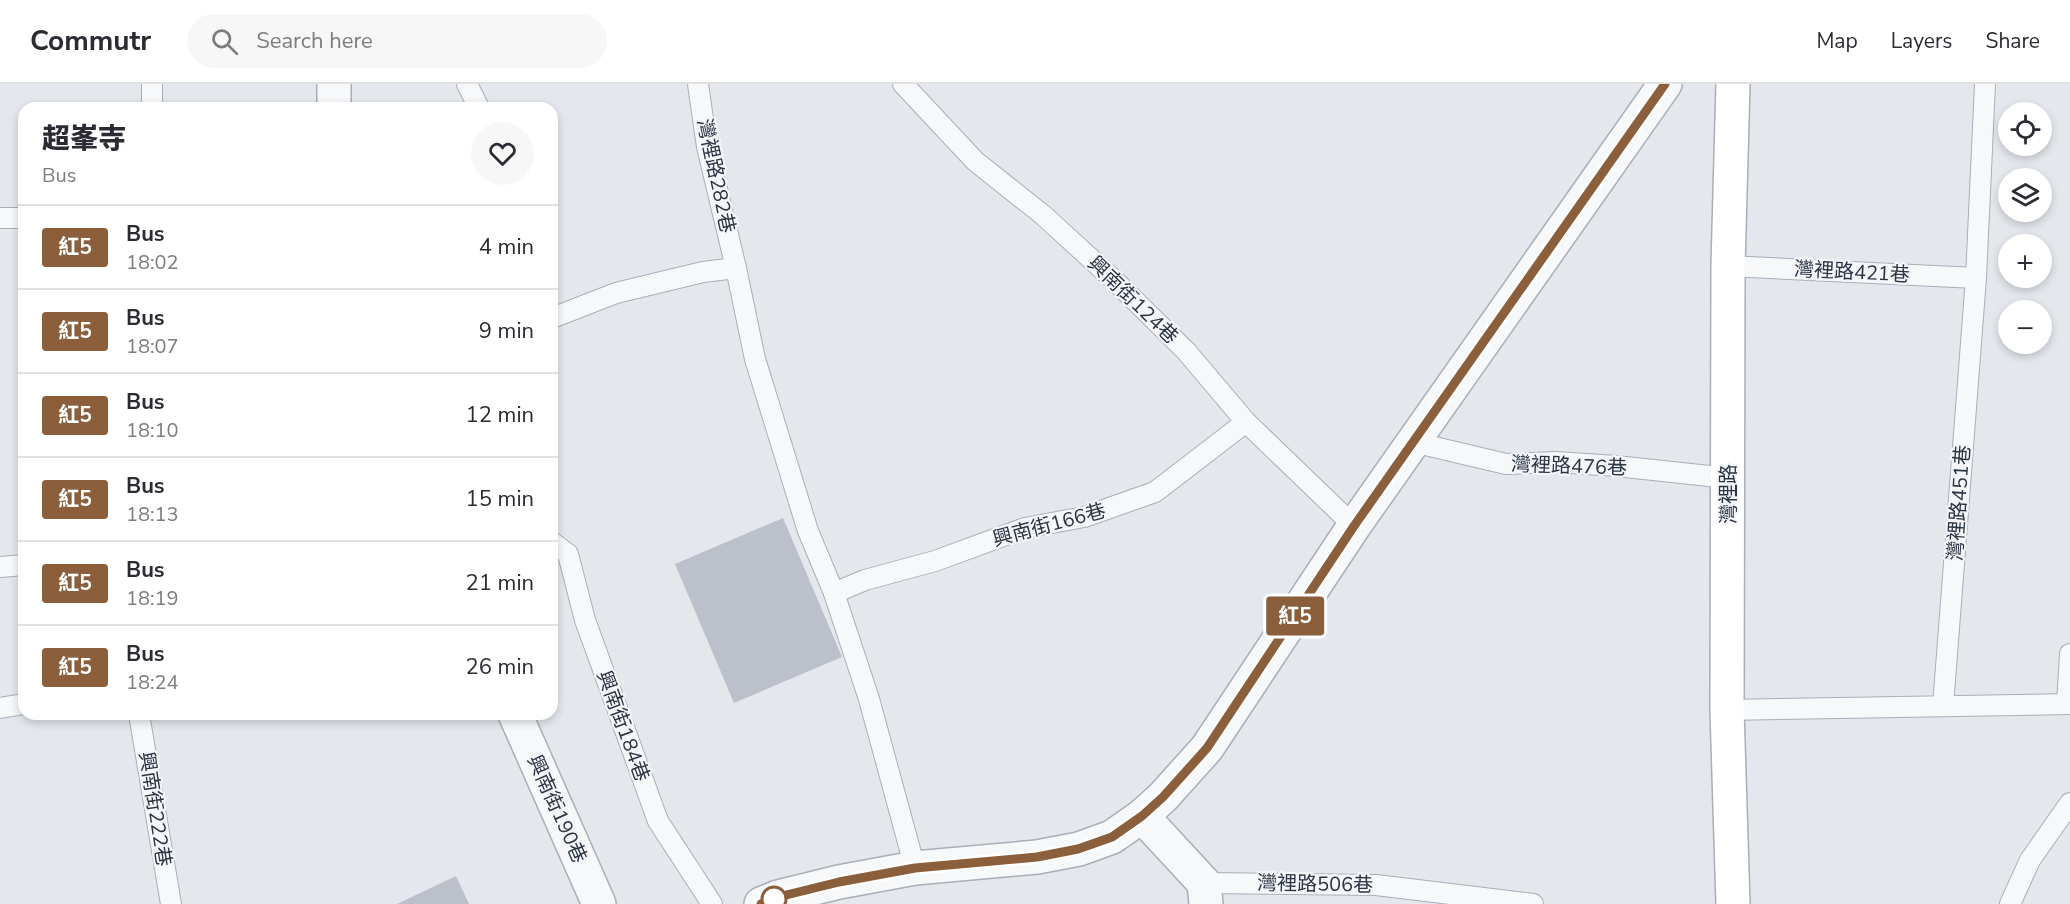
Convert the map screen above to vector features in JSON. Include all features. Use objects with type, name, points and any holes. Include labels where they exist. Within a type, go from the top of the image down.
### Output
[{"type":"street","points":[[334,84],[334,102]]},
{"type":"street","points":[[761,904],[778,897],[839,882],[915,868],[1037,857],[1078,849],[1112,837],[1142,816],[1184,776],[1207,748],[1354,526],[1665,84]]},
{"type":"street","name":"灣裡路","points":[[1733,84],[1728,266],[1727,710],[1733,904]]},
{"type":"street","name":"興南街190巷","points":[[518,720],[599,904]]},
{"type":"street","points":[[1142,816],[1205,894]]},
{"type":"lane","points":[[467,84],[476,102]]},
{"type":"lane","name":"灣裡路282巷","points":[[698,84],[707,147],[736,268]]},
{"type":"lane","name":"興南街124巷","points":[[903,84],[975,161],[1043,215],[1170,335],[1246,422],[1354,526]]},
{"type":"lane","name":"灣裡路451巷","points":[[1943,706],[1976,278],[1985,84]]},
{"type":"lane","points":[[0,218],[18,218]]},
{"type":"lane","name":"灣裡路421巷","points":[[1728,266],[1976,278]]},
{"type":"lane","points":[[558,316],[616,293],[703,273],[736,268],[755,359],[808,531],[834,594],[869,699],[915,868]]},
{"type":"lane","name":"興南街166巷","points":[[834,594],[865,580],[935,561],[1025,528],[1084,518],[1155,492],[1246,422]]},
{"type":"lane","name":"灣裡路476巷","points":[[1413,442],[1506,464],[1557,462],[1728,478]]},
{"type":"lane","name":"興南街184巷","points":[[558,546],[568,554],[585,620],[657,821],[712,904]]},
{"type":"lane","points":[[0,567],[18,566]]},
{"type":"lane","points":[[1727,710],[2068,704],[2070,654]]},
{"type":"lane","points":[[0,708],[18,705]]},
{"type":"lane","name":"興南街222巷","points":[[140,720],[171,904]]},
{"type":"lane","points":[[2010,904],[2030,860],[2070,803]]},
{"type":"lane","name":"灣裡路506巷","points":[[1205,894],[1376,885],[1533,904]]},
{"type":"building","points":[[783,518],[842,657],[734,703],[675,564]]},
{"type":"building","points":[[456,876],[469,904],[397,904]]},
{"type":"bus line","name":"紅5","points":[[761,904],[778,897],[839,882],[915,868],[1037,857],[1078,849],[1112,837],[1142,816],[1163,797],[1207,748],[1354,526],[1665,84]]}]
